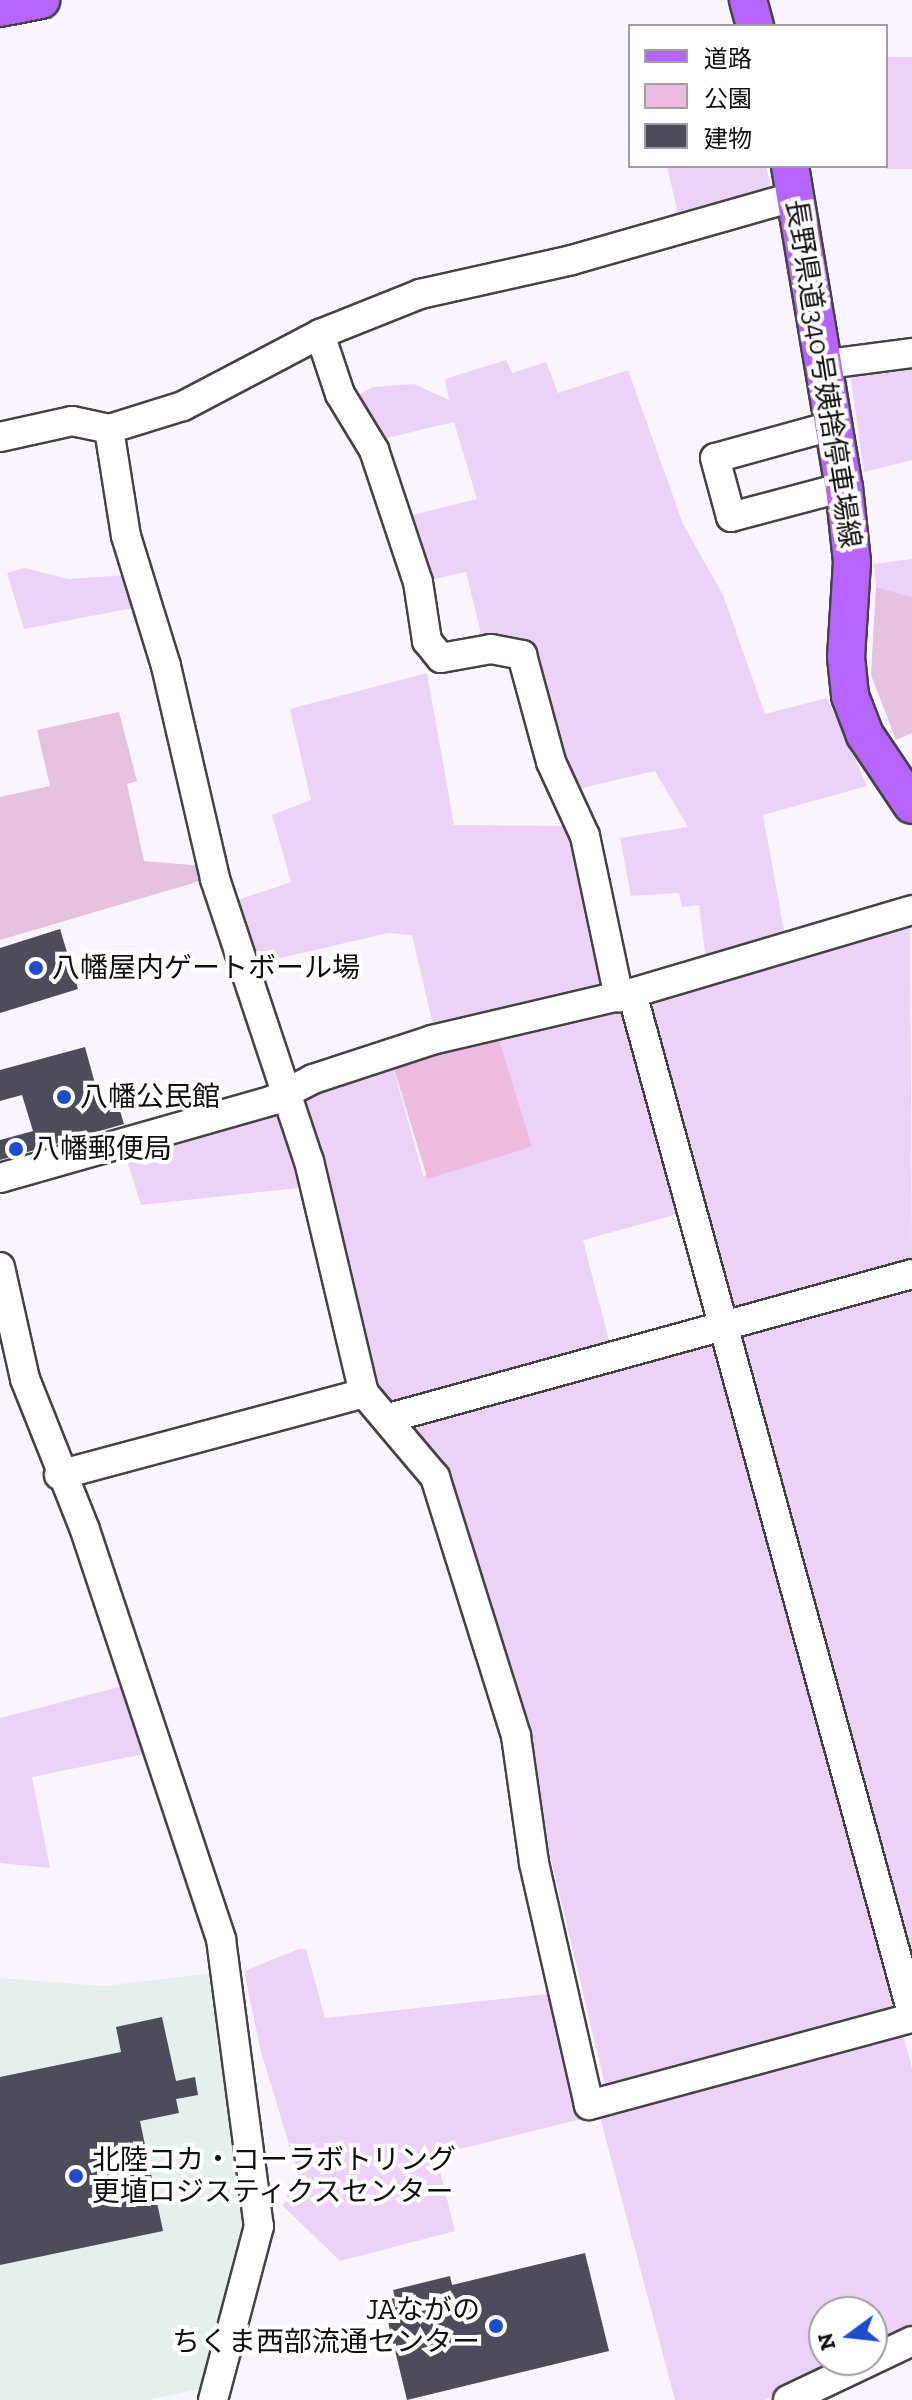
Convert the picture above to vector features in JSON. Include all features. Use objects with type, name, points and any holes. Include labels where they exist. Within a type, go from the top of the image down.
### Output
[{"type":"main road","points":[[0,8],[41,0]]},
{"type":"main road","points":[[748,0],[754,24]]},
{"type":"main road","name":"長野県道340号姨捨停車場線","points":[[793,181],[827,364],[844,487],[852,562],[846,657],[850,696],[865,735],[912,805]]},
{"type":"street","points":[[0,437],[72,421],[109,429],[183,406],[320,334],[480,276],[572,260],[793,181]]},
{"type":"street","points":[[109,429],[126,536],[166,666],[204,837],[312,1175],[364,1393],[389,1418],[435,1477],[516,1736],[534,1863],[589,2105],[912,2016],[726,1326],[626,995],[585,836],[551,762],[522,655],[491,649],[441,658],[427,641],[418,582],[374,450],[340,394],[320,334]]},
{"type":"street","points":[[827,364],[912,353]]},
{"type":"street","points":[[835,425],[715,458],[731,517],[844,487]]},
{"type":"street","points":[[0,1178],[283,1092],[494,1022],[626,995],[912,910]]},
{"type":"street","points":[[0,1267],[25,1379],[59,1475],[85,1530],[221,1939],[259,2226],[213,2400]]},
{"type":"street","points":[[389,1418],[912,1274]]},
{"type":"street","points":[[59,1475],[364,1393]]},
{"type":"street","points":[[788,2400],[912,2341]]},
{"type":"shaded area","points":[[888,57],[912,57],[912,169],[886,169]]},
{"type":"shaded area","points":[[667,168],[766,168],[772,192],[680,223]]},
{"type":"shaded area","points":[[506,360],[512,373],[546,362],[558,393],[628,370],[683,524],[723,595],[765,714],[827,698],[867,786],[763,815],[785,936],[706,960],[699,905],[682,907],[679,893],[631,896],[620,838],[688,827],[655,771],[573,790],[521,638],[483,642],[466,572],[425,581],[404,517],[477,499],[454,422],[378,440],[354,397],[373,387],[414,384],[449,400],[445,379]]},
{"type":"shaded area","points":[[912,364],[912,460],[864,472],[850,373]]},
{"type":"shaded area","points":[[912,559],[912,597],[876,587],[874,564]]},
{"type":"shaded area","points":[[25,568],[68,579],[127,575],[138,607],[24,629],[7,573]]},
{"type":"shaded area","points":[[876,587],[912,597],[912,733],[896,740],[871,675]]},
{"type":"shaded area","points":[[427,673],[454,825],[572,826],[611,984],[434,1029],[412,935],[388,933],[251,965],[232,902],[291,882],[272,815],[311,800],[290,709]]},
{"type":"shaded area","points":[[119,712],[137,781],[127,784],[144,861],[203,866],[207,879],[0,940],[0,797],[50,786],[37,730]]},
{"type":"shaded area","points":[[910,919],[912,1267],[734,1317],[644,1005],[649,996]]},
{"type":"shaded area","points":[[621,1008],[682,1213],[583,1240],[611,1349],[395,1410],[381,1391],[350,1300],[299,1099],[392,1063],[423,1176],[531,1147],[497,1033]]},
{"type":"shaded area","points":[[282,1108],[308,1187],[141,1205],[124,1151]]},
{"type":"shaded area","points":[[912,1284],[912,1972],[740,1345],[746,1331]]},
{"type":"shaded area","points":[[706,1341],[715,1349],[898,2014],[607,2093],[550,1855],[530,1723],[495,1636],[450,1478],[438,1455],[411,1428],[414,1421]]},
{"type":"shaded area","points":[[119,1687],[127,1690],[149,1753],[32,1777],[50,1868],[0,1863],[0,1718]]},
{"type":"shaded area","points":[[306,1949],[325,2018],[557,1993],[586,2118],[436,2155],[455,2231],[340,2261],[283,2206],[297,2170],[261,2052],[244,1971]]},
{"type":"shaded area","points":[[214,1973],[246,2206],[245,2240],[205,2388],[147,2400],[0,2400],[0,1978],[103,1986]]},
{"type":"shaded area","points":[[903,2035],[912,2068],[912,2330],[888,2343],[888,2296],[808,2296],[808,2376],[818,2376],[765,2400],[675,2400],[600,2117]]},
{"type":"green space","points":[[497,1033],[532,1147],[428,1179],[393,1065]]},
{"type":"building","name":"八幡屋内ゲートボール場","points":[[60,929],[78,989],[0,1013],[0,948]]},
{"type":"building","name":"八幡公民館","points":[[85,1047],[102,1109],[118,1104],[124,1124],[0,1160],[0,1140],[33,1131],[22,1095],[0,1101],[0,1070]]},
{"type":"building","name":"北陸コカ・コーラボトリング 更埴ロジスティクスセンター","points":[[162,2017],[176,2081],[195,2077],[198,2095],[176,2099],[179,2113],[140,2121],[163,2231],[0,2265],[0,2077],[121,2052],[116,2027]]},
{"type":"building","name":"JAながの ちくま西部流通センター","points":[[585,2253],[609,2351],[407,2400],[383,2301],[395,2298],[393,2290],[450,2276],[452,2285]]},
{"type":"place","name":"八幡屋内ゲートボール場","points":[[36,968]]},
{"type":"place","name":"八幡公民館","points":[[64,1097]]},
{"type":"place","name":"八幡郵便局","points":[[16,1149]]},
{"type":"place","name":"北陸コカ・コーラボトリング 更埴ロジスティクスセンター","points":[[76,2176]]},
{"type":"place","name":"JAながの ちくま西部流通センター","points":[[496,2326]]}]
